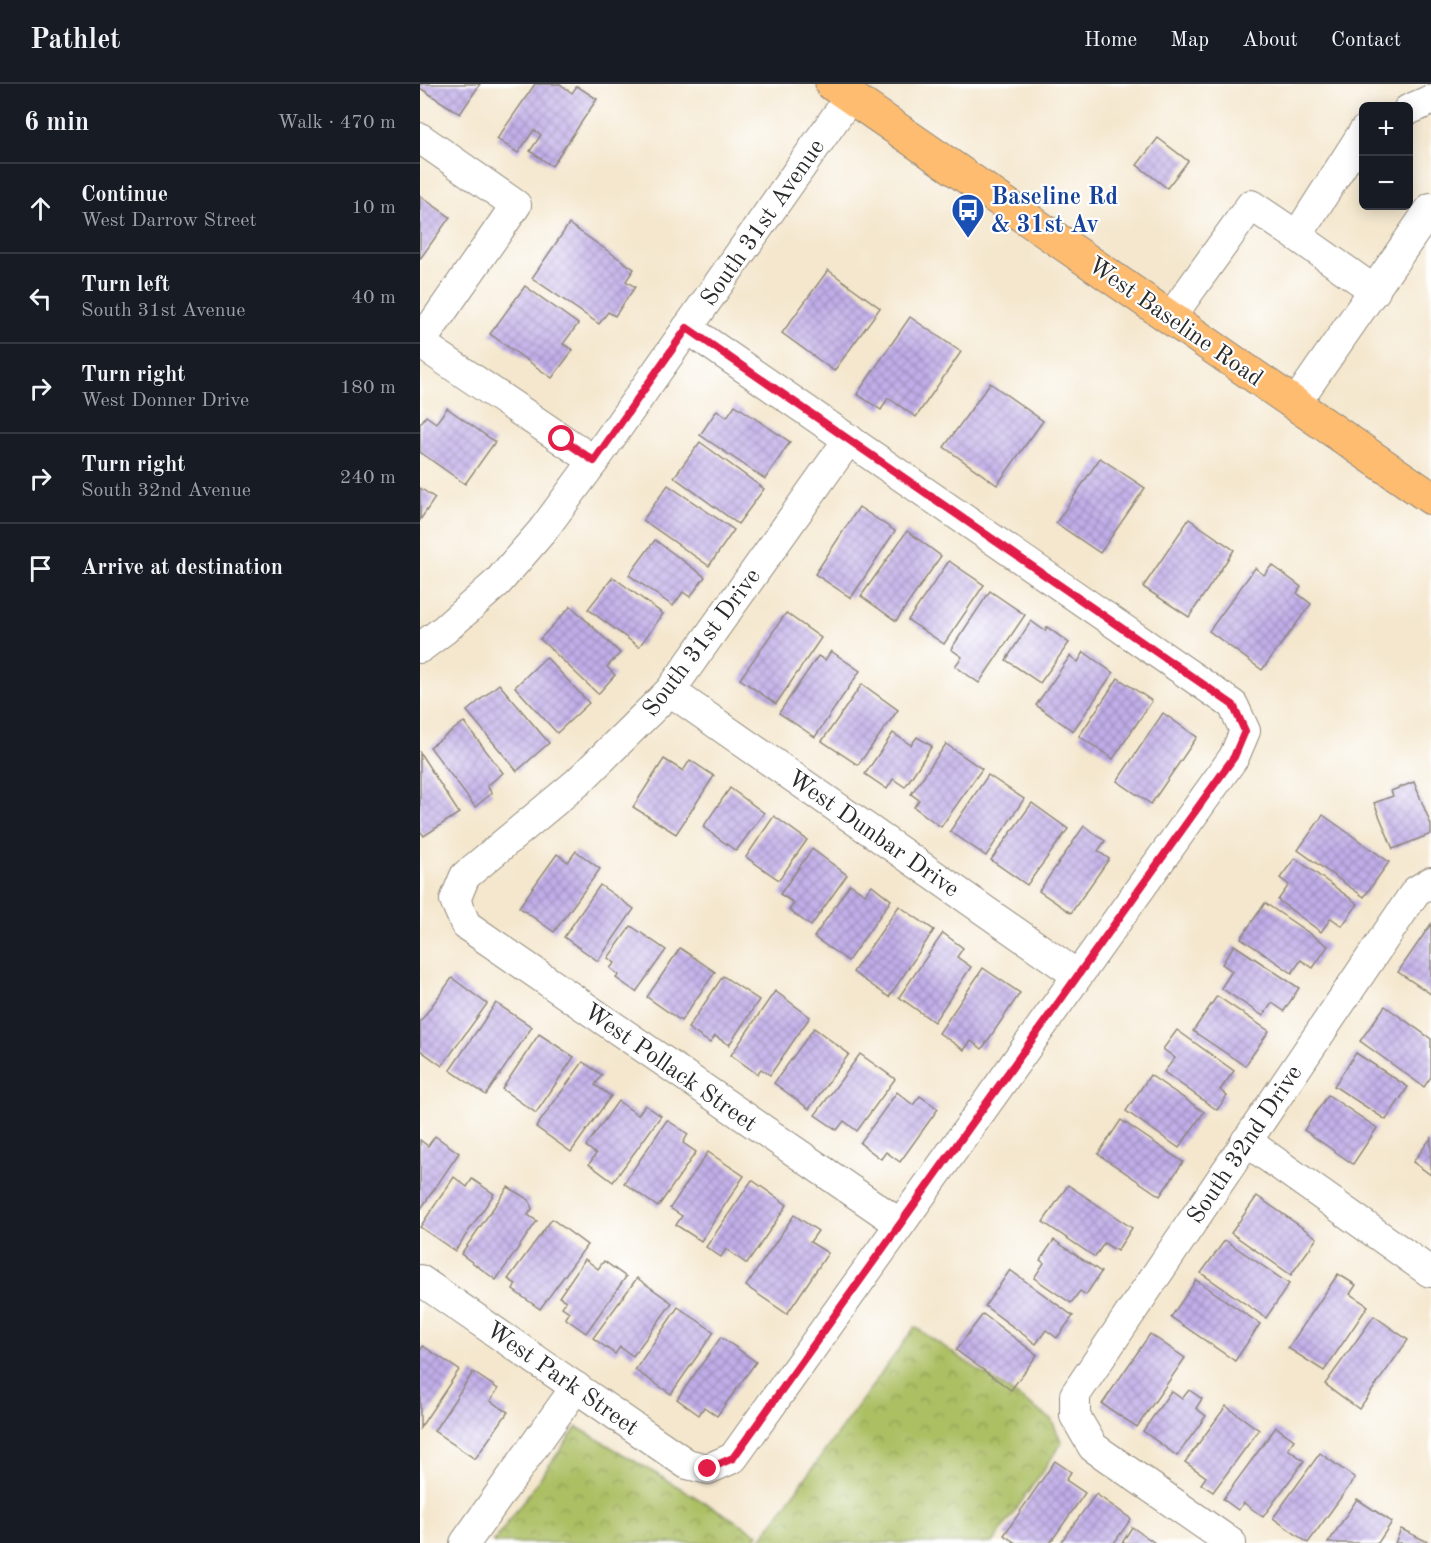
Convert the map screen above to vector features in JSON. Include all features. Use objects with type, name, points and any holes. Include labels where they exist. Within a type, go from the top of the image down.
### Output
[{"type":"main road","name":"West Baseline Road","points":[[841,90],[1431,498]]},
{"type":"street","name":"South 31st Avenue","points":[[420,648],[498,582],[543,530],[687,328],[841,90]]},
{"type":"street","points":[[1413,108],[1431,100]]},
{"type":"street","points":[[420,138],[516,205],[420,343],[594,461]]},
{"type":"street","points":[[1297,236],[1359,139]]},
{"type":"street","points":[[1170,318],[1251,205],[1375,291]]},
{"type":"street","points":[[1295,404],[1431,208]]},
{"type":"street","points":[[687,328],[1233,705],[1245,731],[1234,757],[900,1224]]},
{"type":"street","name":"South 31st Drive","points":[[454,900],[465,876],[578,782],[670,691],[849,439]]},
{"type":"street","name":"West Dunbar Drive","points":[[670,691],[1077,975]]},
{"type":"street","name":"South 32nd Drive","points":[[1231,1543],[1093,1447],[1075,1416],[1075,1395],[1416,891],[1431,882]]},
{"type":"street","name":"West Pollack Street","points":[[454,900],[466,925],[900,1224]]},
{"type":"street","points":[[1246,1141],[1430,1272]]},
{"type":"street","name":"West Park Street","points":[[420,1280],[687,1464],[708,1469],[733,1458],[900,1224]]},
{"type":"street","points":[[465,1543],[576,1387]]},
{"type":"green space","points":[[915,1327],[1051,1419],[1062,1443],[993,1543],[758,1543]]},
{"type":"green space","points":[[577,1427],[758,1534],[752,1543],[493,1543]]},
{"type":"building","points":[[420,84],[480,84],[460,114],[420,88]]},
{"type":"building","points":[[535,84],[560,84],[572,93],[577,86],[597,99],[552,166],[530,151],[541,135],[534,130],[518,153],[497,139]]},
{"type":"building","points":[[1158,138],[1188,161],[1167,188],[1137,165]]},
{"type":"building","points":[[420,196],[450,217],[420,259]]},
{"type":"building","points":[[569,224],[634,269],[626,281],[635,287],[615,316],[608,312],[599,324],[532,278]]},
{"type":"building","points":[[828,270],[880,308],[834,371],[782,333]]},
{"type":"building","points":[[525,286],[578,324],[563,344],[573,350],[552,378],[490,334]]},
{"type":"building","points":[[910,317],[961,352],[916,417],[888,398],[881,410],[857,394]]},
{"type":"building","points":[[990,383],[1043,421],[997,485],[944,447]]},
{"type":"building","points":[[735,405],[790,442],[765,479],[700,435],[717,410],[727,417]]},
{"type":"building","points":[[447,408],[495,442],[465,484],[420,452],[420,424],[426,416],[436,423]]},
{"type":"building","points":[[700,442],[764,489],[738,524],[674,477]]},
{"type":"building","points":[[1100,458],[1145,488],[1100,553],[1056,523]]},
{"type":"building","points":[[668,485],[734,530],[709,566],[643,520]]},
{"type":"building","points":[[420,488],[435,498],[420,520]]},
{"type":"building","points":[[859,507],[895,531],[851,598],[815,574]]},
{"type":"building","points":[[1189,519],[1234,550],[1189,617],[1143,587]]},
{"type":"building","points":[[907,531],[941,556],[896,621],[861,596]]},
{"type":"building","points":[[655,540],[705,577],[690,597],[683,592],[673,606],[629,575]]},
{"type":"building","points":[[949,561],[984,585],[944,644],[908,620]]},
{"type":"building","points":[[1272,565],[1301,587],[1297,593],[1311,604],[1262,670],[1209,631],[1255,568],[1264,575]]},
{"type":"building","points":[[613,577],[663,614],[639,647],[588,609]]},
{"type":"building","points":[[990,591],[1025,615],[979,683],[955,666],[962,657],[951,649]]},
{"type":"building","points":[[571,606],[620,653],[607,667],[615,675],[598,694],[540,639]]},
{"type":"building","points":[[786,613],[821,638],[776,704],[740,679]]},
{"type":"building","points":[[1031,621],[1045,631],[1047,627],[1069,643],[1040,683],[1006,660]]},
{"type":"building","points":[[831,651],[860,671],[815,737],[779,713],[818,656],[825,660]]},
{"type":"building","points":[[1084,652],[1113,673],[1073,731],[1036,705],[1070,656],[1078,662]]},
{"type":"building","points":[[546,657],[589,703],[557,733],[515,687]]},
{"type":"building","points":[[1118,678],[1152,701],[1113,759],[1079,736]]},
{"type":"building","points":[[499,684],[549,743],[517,771],[467,711]]},
{"type":"building","points":[[862,684],[898,710],[858,765],[822,741]]},
{"type":"building","points":[[1163,713],[1197,737],[1151,804],[1117,781]]},
{"type":"building","points":[[464,722],[503,773],[487,786],[492,793],[475,807],[430,747]]},
{"type":"building","points":[[893,733],[911,745],[917,737],[932,746],[905,787],[893,779],[887,789],[865,774]]},
{"type":"building","points":[[946,744],[982,769],[941,827],[914,807],[919,800],[911,794]]},
{"type":"building","points":[[420,753],[459,813],[424,836],[420,831]]},
{"type":"building","points":[[664,759],[683,771],[690,760],[714,776],[676,834],[633,807]]},
{"type":"building","points":[[988,775],[1024,799],[986,856],[950,831]]},
{"type":"building","points":[[1414,782],[1431,825],[1431,834],[1393,849],[1374,803],[1393,796],[1391,791]]},
{"type":"building","points":[[730,788],[764,813],[736,851],[703,827]]},
{"type":"building","points":[[1032,803],[1068,829],[1027,885],[991,860]]},
{"type":"building","points":[[1323,815],[1389,862],[1364,897],[1298,850]]},
{"type":"building","points":[[774,816],[807,840],[779,880],[746,857]]},
{"type":"building","points":[[1084,826],[1105,841],[1098,851],[1109,859],[1071,913],[1039,891]]},
{"type":"building","points":[[812,849],[847,875],[811,926],[789,910],[794,903],[780,894]]},
{"type":"building","points":[[576,851],[600,869],[554,932],[519,907],[557,854],[568,862]]},
{"type":"building","points":[[1295,858],[1358,904],[1342,926],[1331,918],[1321,932],[1278,900],[1289,885],[1280,878]]},
{"type":"building","points":[[850,884],[865,894],[872,885],[891,900],[848,961],[814,937]]},
{"type":"building","points":[[600,885],[634,909],[598,961],[564,937]]},
{"type":"building","points":[[1265,903],[1328,946],[1313,968],[1301,960],[1292,973],[1241,938]]},
{"type":"building","points":[[899,906],[934,930],[889,997],[853,972]]},
{"type":"building","points":[[1431,924],[1431,994],[1398,972]]},
{"type":"building","points":[[631,926],[666,950],[636,992],[616,978],[619,975],[610,968],[615,963],[608,958]]},
{"type":"building","points":[[943,933],[963,948],[957,957],[971,967],[934,1022],[899,997]]},
{"type":"building","points":[[1234,945],[1299,988],[1284,1011],[1272,1003],[1263,1016],[1221,988],[1232,971],[1222,964]]},
{"type":"building","points":[[680,948],[715,972],[681,1021],[647,997]]},
{"type":"building","points":[[983,968],[1020,993],[982,1049],[971,1041],[964,1050],[939,1033]]},
{"type":"building","points":[[723,976],[759,1000],[729,1045],[715,1036],[710,1043],[688,1028]]},
{"type":"building","points":[[452,978],[487,1004],[442,1066],[420,1050],[420,1022]]},
{"type":"building","points":[[775,991],[810,1017],[770,1075],[761,1069],[757,1074],[731,1055]]},
{"type":"building","points":[[1217,996],[1269,1031],[1245,1066],[1193,1031]]},
{"type":"building","points":[[496,1003],[532,1027],[486,1095],[450,1070]]},
{"type":"building","points":[[1385,1006],[1431,1039],[1431,1077],[1424,1087],[1360,1041]]},
{"type":"building","points":[[814,1028],[849,1054],[809,1109],[774,1083]]},
{"type":"building","points":[[1177,1030],[1234,1071],[1220,1090],[1227,1096],[1217,1110],[1164,1072],[1175,1058],[1163,1049]]},
{"type":"building","points":[[539,1034],[574,1057],[536,1113],[502,1089]]},
{"type":"building","points":[[1356,1053],[1408,1087],[1386,1120],[1334,1086]]},
{"type":"building","points":[[860,1054],[895,1079],[857,1131],[844,1121],[837,1130],[815,1115]]},
{"type":"building","points":[[583,1062],[602,1075],[595,1085],[611,1096],[571,1152],[536,1127]]},
{"type":"building","points":[[1150,1075],[1204,1112],[1179,1148],[1126,1111]]},
{"type":"building","points":[[897,1092],[913,1105],[920,1096],[938,1109],[900,1162],[886,1152],[881,1159],[860,1143]]},
{"type":"building","points":[[1328,1095],[1377,1128],[1353,1164],[1304,1130]]},
{"type":"building","points":[[618,1101],[638,1115],[645,1105],[661,1116],[613,1182],[589,1164],[596,1154],[586,1146]]},
{"type":"building","points":[[667,1120],[688,1134],[683,1143],[696,1152],[658,1207],[624,1183]]},
{"type":"building","points":[[1121,1120],[1183,1162],[1160,1196],[1098,1154]]},
{"type":"building","points":[[435,1136],[459,1153],[420,1210],[420,1140],[428,1146]]},
{"type":"building","points":[[1431,1138],[1431,1175],[1413,1162]]},
{"type":"building","points":[[708,1152],[744,1176],[701,1241],[676,1225],[682,1216],[670,1208]]},
{"type":"building","points":[[454,1177],[467,1187],[472,1179],[494,1194],[455,1251],[420,1227]]},
{"type":"building","points":[[752,1180],[787,1205],[747,1264],[726,1249],[721,1257],[706,1247]]},
{"type":"building","points":[[1068,1185],[1132,1228],[1117,1251],[1104,1243],[1095,1257],[1043,1222]]},
{"type":"building","points":[[508,1187],[529,1200],[532,1209],[528,1215],[537,1221],[496,1280],[461,1254]]},
{"type":"building","points":[[1257,1196],[1317,1238],[1291,1275],[1231,1233]]},
{"type":"building","points":[[794,1215],[818,1231],[810,1242],[828,1253],[787,1314],[746,1286]]},
{"type":"building","points":[[552,1219],[587,1245],[540,1309],[513,1290],[516,1284],[508,1279]]},
{"type":"building","points":[[1054,1240],[1101,1272],[1086,1295],[1080,1291],[1071,1303],[1034,1278],[1044,1263],[1040,1260]]},
{"type":"building","points":[[1225,1240],[1289,1284],[1266,1318],[1201,1273]]},
{"type":"building","points":[[585,1259],[598,1269],[604,1261],[626,1277],[586,1333],[565,1318],[569,1312],[562,1307],[566,1301],[559,1297]]},
{"type":"building","points":[[1010,1270],[1073,1316],[1057,1338],[1046,1330],[1036,1344],[985,1306]]},
{"type":"building","points":[[1338,1274],[1356,1285],[1350,1294],[1368,1306],[1324,1371],[1288,1348]]},
{"type":"building","points":[[637,1278],[672,1303],[633,1356],[620,1347],[615,1354],[593,1338]]},
{"type":"building","points":[[1196,1280],[1260,1324],[1235,1361],[1171,1317]]},
{"type":"building","points":[[678,1307],[714,1332],[671,1394],[635,1370]]},
{"type":"building","points":[[983,1314],[1037,1355],[1011,1390],[956,1350]]},
{"type":"building","points":[[1374,1316],[1408,1340],[1359,1409],[1325,1384]]},
{"type":"building","points":[[1150,1334],[1185,1358],[1137,1427],[1102,1404]]},
{"type":"building","points":[[721,1337],[756,1362],[717,1416],[704,1407],[699,1415],[677,1399]]},
{"type":"building","points":[[423,1346],[459,1370],[420,1428],[420,1351]]},
{"type":"building","points":[[473,1372],[498,1389],[490,1401],[508,1412],[475,1459],[434,1431]]},
{"type":"building","points":[[1189,1390],[1202,1399],[1196,1408],[1206,1416],[1177,1456],[1143,1431],[1171,1391],[1182,1399]]},
{"type":"building","points":[[1226,1406],[1259,1430],[1213,1492],[1201,1484],[1206,1477],[1185,1462]]},
{"type":"building","points":[[1276,1427],[1294,1440],[1288,1449],[1304,1461],[1263,1517],[1244,1503],[1238,1510],[1223,1499]]},
{"type":"building","points":[[1320,1453],[1355,1478],[1308,1543],[1273,1518]]},
{"type":"building","points":[[1055,1461],[1071,1472],[1066,1480],[1085,1493],[1050,1543],[1016,1543],[1004,1535]]},
{"type":"building","points":[[1096,1494],[1131,1519],[1114,1543],[1060,1543]]},
{"type":"building","points":[[1357,1499],[1392,1522],[1378,1543],[1328,1543]]},
{"type":"building","points":[[1132,1527],[1155,1543],[1122,1543]]},
{"type":"building","points":[[1401,1529],[1430,1543],[1395,1543]]},
{"type":"place","name":"Baseline Rd & 31st Av","points":[[968,239]]},
{"type":"route","points":[[562,439],[594,461],[687,328],[1233,705],[1245,731],[1234,757],[733,1458],[708,1469]]}]
